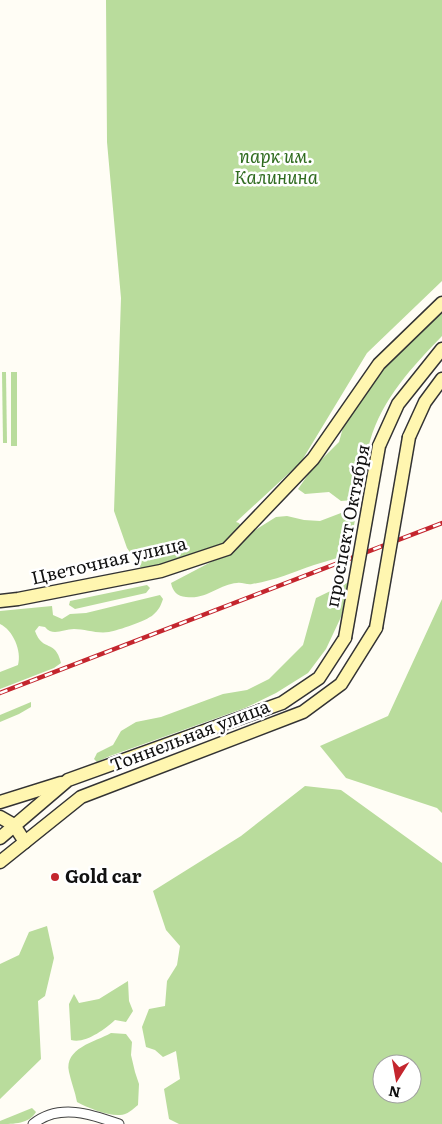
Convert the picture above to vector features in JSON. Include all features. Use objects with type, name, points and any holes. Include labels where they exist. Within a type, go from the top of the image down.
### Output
[{"type":"main road","name":"Цветочная улица","points":[[0,601],[161,570],[227,550],[313,459],[379,364],[442,303]]},
{"type":"main road","name":"проспект Октября","points":[[345,638],[379,446],[398,404],[442,349]]},
{"type":"main road","name":"Тоннельная улица","points":[[0,862],[81,797],[303,712],[341,684],[376,628],[409,437],[425,402],[442,379]]},
{"type":"main road","name":"Тоннельная улица","points":[[0,838],[68,780],[282,703],[318,678],[345,638]]},
{"type":"main road","points":[[0,802],[68,780]]},
{"type":"main road","points":[[0,817],[14,825],[25,842]]},
{"type":"street","points":[[33,1124],[40,1118],[68,1111],[95,1115],[119,1124]]},
{"type":"green space","name":"парк им. Калинина","points":[[106,0],[442,0],[442,281],[367,353],[301,462],[236,522],[242,528],[222,546],[143,571],[127,548],[114,511],[121,298],[107,142]]},
{"type":"green space","points":[[442,312],[442,336],[410,371],[382,411],[370,441],[362,478],[353,500],[341,501],[329,492],[305,494],[298,489],[312,469],[339,442],[344,424],[379,371]]},
{"type":"green space","points":[[2,372],[6,372],[7,443],[3,443]]},
{"type":"green space","points":[[11,372],[17,372],[17,446],[11,446]]},
{"type":"green space","points":[[341,513],[355,519],[350,553],[276,579],[252,584],[231,584],[200,596],[178,595],[173,589],[171,583],[230,552],[249,534],[276,517],[287,516],[320,521]]},
{"type":"green space","points":[[349,582],[341,617],[326,649],[308,673],[276,693],[245,708],[97,762],[94,759],[97,753],[113,745],[121,731],[136,722],[161,717],[223,694],[247,690],[269,679],[303,645],[316,598]]},
{"type":"green space","points":[[147,585],[150,588],[146,593],[75,609],[69,605],[70,601]]},
{"type":"green space","points":[[160,595],[163,599],[153,615],[113,631],[100,632],[74,629],[51,632],[45,627],[39,626],[35,631],[38,638],[56,651],[61,663],[54,668],[0,689],[0,672],[18,665],[19,654],[15,641],[9,631],[0,624],[0,611],[52,606],[53,615],[62,619],[70,614],[86,613]]},
{"type":"green space","points":[[442,599],[442,813],[437,808],[346,778],[320,746],[388,716]]},
{"type":"green space","points":[[31,702],[31,707],[0,722],[0,715]]},
{"type":"green space","points":[[305,786],[341,790],[442,863],[442,1124],[179,1124],[169,1119],[164,1089],[180,1079],[176,1051],[163,1057],[155,1050],[146,1047],[142,1027],[149,1009],[165,1006],[167,981],[177,965],[180,946],[166,930],[153,891],[241,836]]},
{"type":"green space","points":[[47,926],[54,958],[45,996],[38,1001],[41,1059],[0,1099],[0,964],[19,955],[29,932]]},
{"type":"green space","points":[[128,981],[129,1001],[133,1011],[126,1022],[115,1020],[100,1032],[88,1038],[76,1041],[71,1040],[69,1004],[74,994],[79,1003],[99,999]]},
{"type":"green space","points":[[111,1033],[126,1034],[132,1042],[131,1055],[139,1084],[138,1105],[123,1115],[104,1113],[77,1102],[69,1072],[71,1057],[76,1051]]},
{"type":"green space","points":[[32,1108],[36,1112],[25,1121],[0,1124],[0,1121]]},
{"type":"railway","points":[[0,693],[442,523]]},
{"type":"place","name":"Gold car","points":[[55,877]]}]
